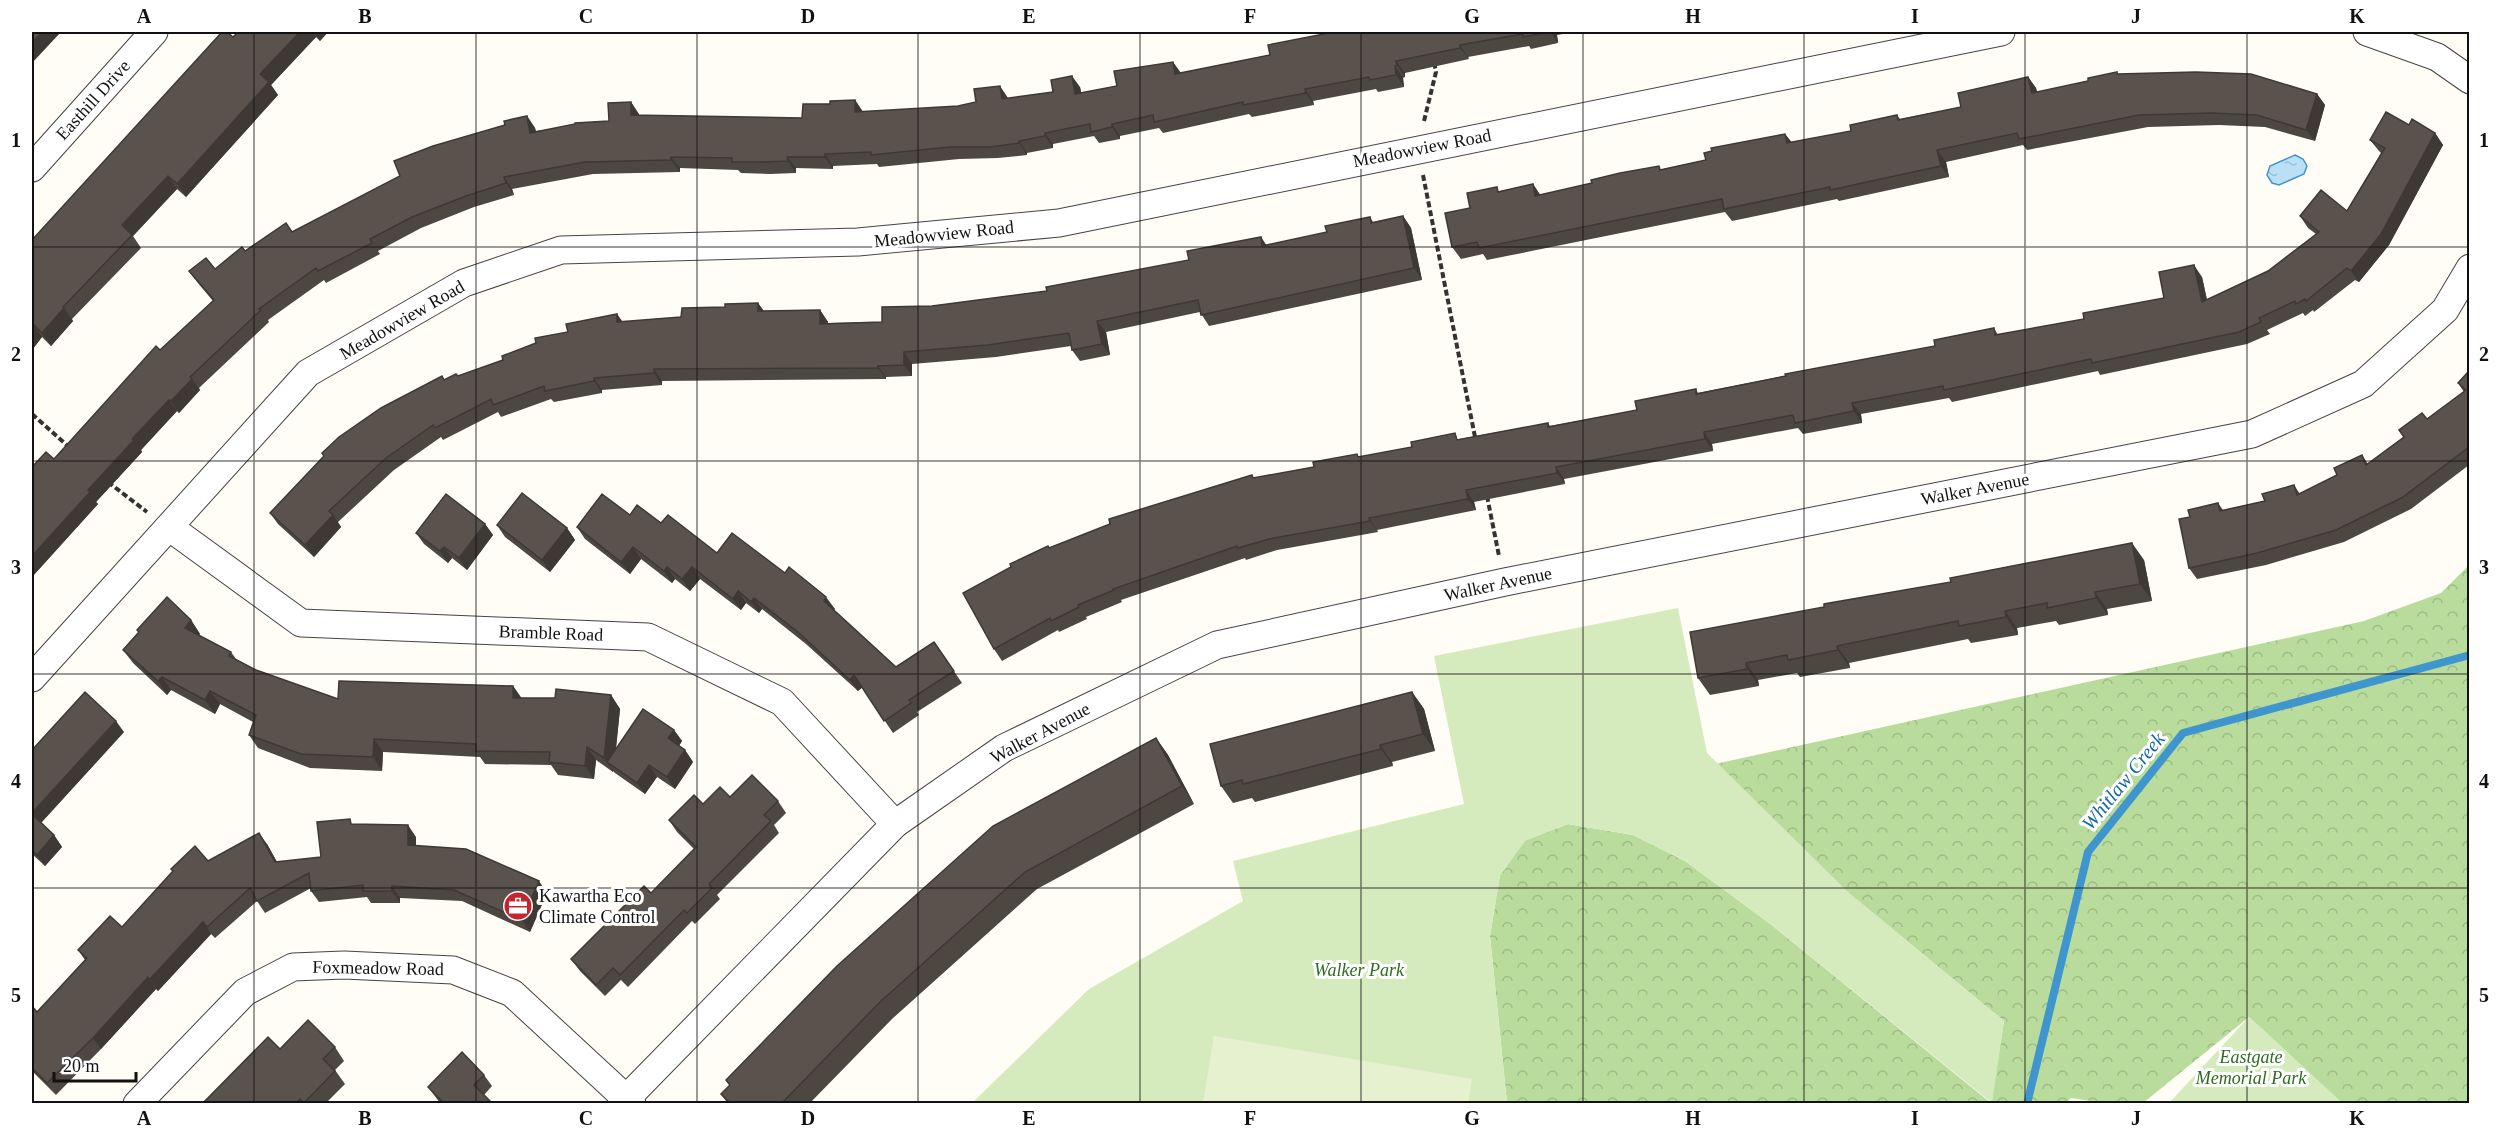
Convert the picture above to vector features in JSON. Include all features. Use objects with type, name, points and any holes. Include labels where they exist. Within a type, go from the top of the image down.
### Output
[{"type":"street","name":"Easthill Drive","points":[[32,168],[154,32]]},
{"type":"street","name":"Meadowview Road","points":[[32,678],[308,373],[464,283],[561,250],[858,242],[1059,223],[2001,32]]},
{"type":"street","points":[[2367,32],[2437,57],[2469,80]]},
{"type":"street","name":"Walker Avenue","points":[[626,1102],[895,824],[1004,748],[1217,645],[1505,582],[2253,434],[2363,384],[2445,310],[2469,268]]},
{"type":"street","name":"Bramble Road","points":[[169,527],[301,623],[648,637],[782,702],[895,824]]},
{"type":"street","name":"Foxmeadow Road","points":[[137,1104],[245,992],[293,968],[344,965],[453,970],[512,993],[626,1102]]},
{"type":"path","points":[[1431,52],[1436,72],[1417,149],[1478,448]]},
{"type":"path","points":[[32,414],[76,453]]},
{"type":"path","points":[[103,477],[130,500],[169,527]]},
{"type":"path","points":[[1487,494],[1505,582]]},
{"type":"green space","points":[[2469,565],[2469,1103],[2342,1103],[2249,1017],[2143,1103],[2104,1103],[2071,1098],[2064,1104],[1507,1103],[1490,936],[1500,875],[1525,840],[1568,824],[1633,835],[1685,861],[1769,923],[1991,1103],[2004,1021],[1697,768],[2364,621],[2441,593]]},
{"type":"green space","name":"Walker Park","points":[[1678,608],[1707,753],[1849,893],[2004,1021],[1992,1103],[1769,923],[1685,861],[1633,835],[1568,824],[1525,841],[1500,876],[1490,936],[1507,1103],[971,1104],[1089,989],[1243,901],[1233,861],[1464,804],[1434,656]]},
{"type":"green space","name":"Eastgate Memorial Park","points":[[2249,1017],[2342,1103],[2169,1103]]},
{"type":"green space","points":[[1214,1036],[1472,1079],[1468,1103],[1203,1103]]},
{"type":"water","points":[[2295,155],[2303,159],[2307,166],[2304,174],[2279,185],[2272,183],[2267,175],[2270,166]]},
{"type":"building","points":[[32,32],[42,32],[32,43]]},
{"type":"building","points":[[222,32],[227,32],[233,37],[238,32],[300,32],[260,74],[269,82],[177,184],[168,176],[122,225],[132,235],[63,307],[42,333],[33,324],[32,327],[32,240]]},
{"type":"building","points":[[1334,32],[1550,32],[1523,37],[1523,34],[1460,45],[1460,48],[1396,61],[1396,75],[1370,80],[1369,77],[1305,89],[1306,93],[1243,105],[1243,102],[1154,122],[1153,115],[1112,124],[1112,127],[1091,132],[1090,124],[1045,133],[1045,136],[1019,141],[1019,143],[871,155],[871,152],[825,154],[825,157],[787,157],[788,161],[732,162],[732,158],[671,157],[671,160],[585,162],[504,177],[506,183],[412,217],[370,239],[372,243],[318,271],[316,268],[259,309],[261,310],[190,377],[192,379],[132,439],[134,440],[88,490],[90,492],[32,556],[32,467],[46,452],[54,459],[156,346],[160,350],[214,300],[189,271],[206,258],[215,269],[242,247],[245,251],[286,223],[292,232],[400,176],[394,161],[433,146],[505,125],[504,121],[527,116],[530,133],[575,123],[609,121],[608,103],[631,102],[631,115],[802,118],[803,104],[830,104],[830,101],[855,100],[855,112],[958,106],[976,102],[974,89],[1000,86],[1002,99],[1053,92],[1051,80],[1072,76],[1075,94],[1117,86],[1114,71],[1173,62],[1175,74],[1270,55],[1268,45]]},
{"type":"building","points":[[2117,72],[2117,74],[2196,72],[2251,74],[2317,94],[2306,130],[2257,115],[2211,113],[2139,115],[2019,139],[2017,133],[1937,150],[1941,166],[1830,190],[1830,187],[1724,209],[1722,199],[1479,248],[1477,242],[1452,247],[1445,213],[1470,208],[1467,193],[1497,187],[1498,192],[1533,184],[1535,196],[1592,183],[1591,180],[1620,173],[1659,166],[1660,170],[1706,160],[1704,153],[1712,151],[1711,148],[1785,134],[1787,143],[1851,131],[1850,125],[1897,115],[1898,120],[1961,107],[1958,93],[2028,77],[2032,93]]},
{"type":"building","points":[[2386,112],[2409,125],[2412,119],[2435,133],[2381,234],[2351,271],[2347,268],[2306,301],[2305,299],[2296,304],[2295,301],[2259,318],[2261,322],[2239,332],[2092,363],[2091,359],[1944,390],[1943,386],[1852,403],[1854,411],[1795,423],[1793,415],[1704,432],[1705,439],[1556,467],[1557,473],[1466,490],[1468,499],[1369,518],[1370,521],[1269,539],[1238,548],[1237,546],[1113,589],[1078,605],[1079,607],[1051,621],[1050,618],[994,649],[963,593],[1011,567],[1010,564],[1048,546],[1049,548],[1110,524],[1109,519],[1252,475],[1253,478],[1314,467],[1313,462],[1412,447],[1411,442],[1455,433],[1457,440],[1548,423],[1548,427],[1637,410],[1635,401],[1696,389],[1696,394],[1786,376],[1785,374],[1935,346],[1934,340],[1994,328],[1995,335],[2084,319],[2083,313],[2164,298],[2159,272],[2194,265],[2202,302],[2268,271],[2319,232],[2300,216],[2321,190],[2347,211],[2385,148],[2370,140]]},
{"type":"building","points":[[1403,216],[1414,268],[1201,315],[1198,300],[1097,321],[1102,344],[1072,350],[1069,333],[988,345],[904,352],[904,365],[878,366],[878,368],[654,369],[654,373],[594,378],[594,381],[545,391],[544,386],[493,405],[491,399],[435,428],[433,425],[386,458],[329,511],[333,515],[305,545],[270,513],[324,456],[322,453],[339,437],[381,408],[442,376],[444,380],[456,374],[458,376],[503,360],[502,356],[536,343],[535,338],[568,332],[566,324],[617,314],[617,322],[681,317],[682,308],[725,307],[725,304],[758,303],[758,311],[820,310],[820,324],[882,322],[882,307],[932,306],[1047,291],[1046,287],[1189,260],[1187,251],[1261,237],[1262,246],[1327,232],[1325,226],[1370,217],[1371,223]]},
{"type":"building","points":[[2469,371],[2469,447],[2403,497],[2336,530],[2257,553],[2189,568],[2179,519],[2190,517],[2188,510],[2218,503],[2220,511],[2265,501],[2262,494],[2294,485],[2297,495],[2337,475],[2334,468],[2362,455],[2366,465],[2404,437],[2399,430],[2422,413],[2427,419],[2466,390],[2458,383]]},
{"type":"building","points":[[522,493],[567,528],[542,560],[497,525]]},
{"type":"building","points":[[446,494],[485,524],[459,558],[444,547],[440,551],[416,533]]},
{"type":"building","points":[[602,494],[630,515],[637,505],[661,523],[668,515],[717,553],[732,533],[785,573],[789,567],[826,597],[824,601],[896,667],[934,642],[954,671],[909,700],[911,703],[884,721],[854,675],[850,680],[798,632],[754,598],[751,602],[738,591],[733,599],[692,567],[682,579],[667,567],[664,571],[633,547],[621,562],[577,527]]},
{"type":"building","points":[[2132,543],[2140,584],[2095,592],[2096,598],[2047,608],[2047,603],[2005,611],[2006,617],[1959,626],[1958,621],[1837,646],[1838,650],[1788,660],[1787,655],[1746,663],[1747,669],[1698,678],[1690,632],[1824,607],[1824,604],[1951,582],[1950,578]]},
{"type":"building","points":[[167,597],[191,620],[185,628],[231,652],[229,656],[256,670],[338,699],[339,681],[513,686],[513,698],[555,698],[556,689],[611,695],[604,758],[587,747],[585,766],[549,762],[550,752],[476,751],[476,744],[374,739],[373,757],[301,754],[249,735],[256,715],[210,691],[205,700],[162,677],[158,681],[123,650],[139,632],[137,630]]},
{"type":"building","points":[[85,692],[116,721],[32,813],[32,750]]},
{"type":"building","points":[[1412,692],[1423,734],[1380,745],[1381,749],[1243,784],[1242,780],[1221,786],[1210,744]]},
{"type":"building","points":[[643,709],[674,730],[668,738],[685,750],[667,777],[649,765],[637,783],[607,762]]},
{"type":"building","points":[[1156,738],[1182,786],[1025,872],[880,1002],[781,1104],[731,1104],[721,1094],[730,1085],[726,1080],[837,966],[993,826]]},
{"type":"building","points":[[752,775],[778,801],[764,815],[771,821],[709,884],[712,888],[687,913],[684,910],[620,975],[613,968],[596,985],[571,959],[644,886],[651,893],[696,847],[669,820],[694,795],[703,804],[720,787],[730,797]]},
{"type":"building","points":[[32,814],[54,835],[37,855],[32,850]]},
{"type":"building","points":[[350,819],[351,824],[408,825],[408,845],[466,849],[539,881],[522,920],[454,890],[392,886],[392,891],[363,891],[363,885],[311,891],[309,873],[257,901],[250,888],[207,927],[203,922],[47,1083],[32,1068],[32,1006],[37,1012],[87,958],[78,950],[110,916],[122,927],[173,871],[171,869],[195,846],[208,861],[259,833],[275,862],[321,857],[317,822]]},
{"type":"building","points":[[308,1020],[335,1047],[323,1059],[335,1071],[304,1103],[300,1099],[295,1104],[202,1104],[268,1037],[280,1049]]},
{"type":"building","points":[[462,1052],[484,1075],[474,1085],[493,1104],[440,1104],[442,1101],[428,1087]]},
{"type":"waterway","name":"Whitlaw Creek","points":[[2027,1104],[2088,852],[2183,733],[2470,655]]},
{"type":"place","name":"Kawartha Eco Climate Control","points":[[518,906]]}]
